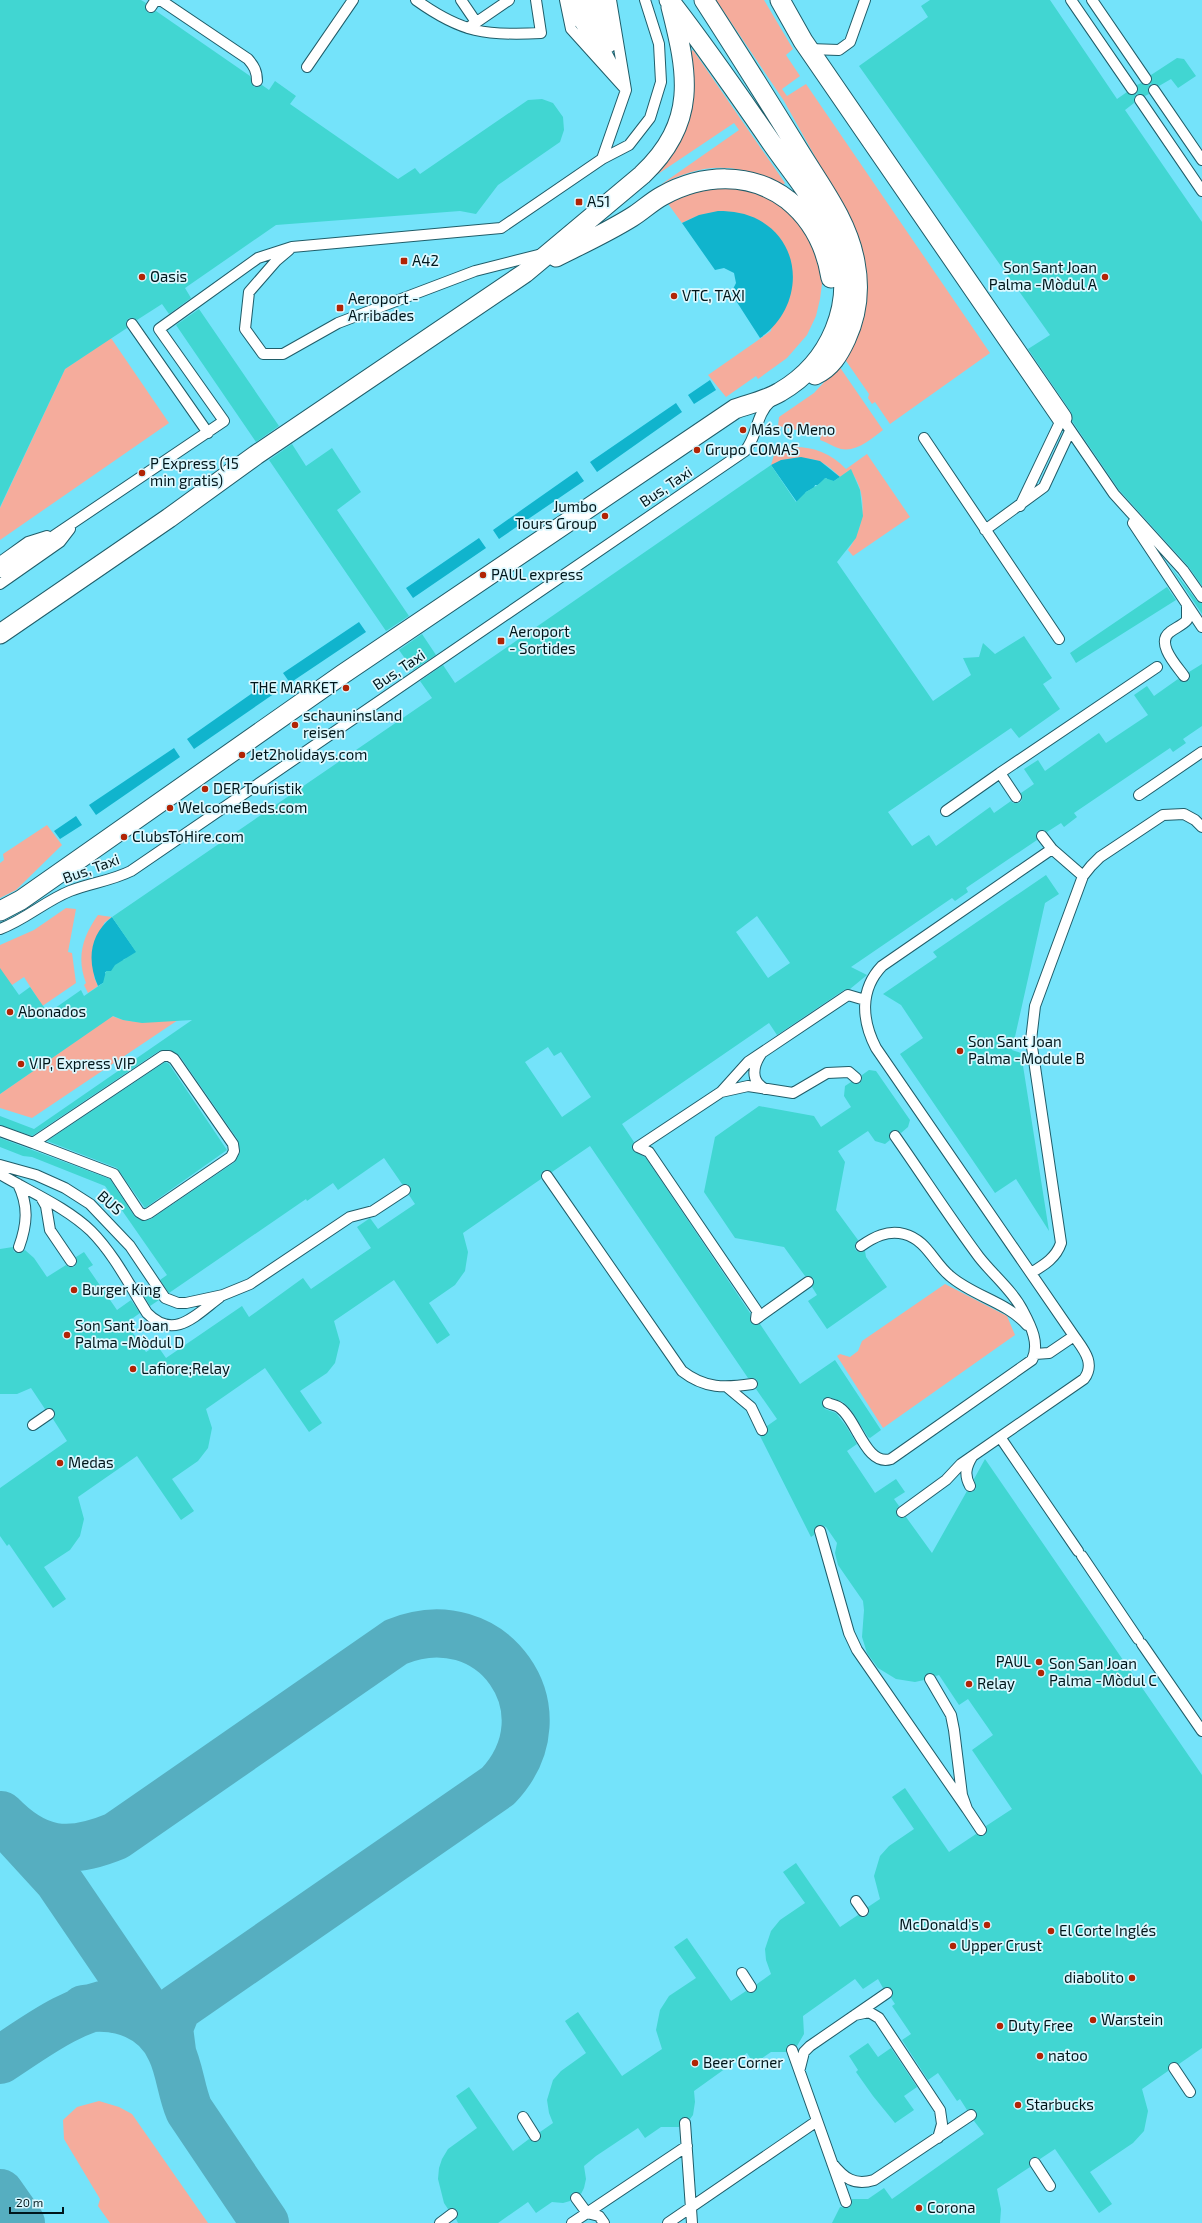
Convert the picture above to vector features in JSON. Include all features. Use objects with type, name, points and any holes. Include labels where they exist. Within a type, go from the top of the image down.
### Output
[{"type":"street","points":[[0,634],[163,522],[262,451],[525,273],[654,164],[672,137],[682,108],[685,82],[683,54],[669,0]]},
{"type":"street","points":[[669,0],[708,50],[821,215],[837,248],[843,283],[843,303],[839,322],[820,358],[808,371],[783,390]]},
{"type":"street","points":[[0,911],[21,900],[343,674],[735,408],[783,390],[819,374],[836,358],[854,317],[858,291],[856,262],[844,226],[728,35],[704,0]]},
{"type":"street","points":[[780,0],[809,49],[1066,425]]},
{"type":"street","points":[[525,273],[633,217],[660,198],[689,184],[717,178],[746,180],[772,191],[788,201],[804,216],[821,241],[828,260],[831,279],[828,320],[818,354],[808,371]]},
{"type":"lane","points":[[307,67],[353,0]]},
{"type":"lane","points":[[416,0],[439,16],[472,25],[486,33],[541,33],[536,0]]},
{"type":"lane","points":[[460,0],[472,25]]},
{"type":"lane","points":[[472,25],[509,0]]},
{"type":"lane","points":[[565,0],[571,29],[626,90]]},
{"type":"lane","points":[[573,0],[579,22],[626,90]]},
{"type":"lane","points":[[582,0],[588,18],[626,90]]},
{"type":"lane","points":[[591,0],[626,90]]},
{"type":"lane","points":[[601,0],[626,90]]},
{"type":"lane","points":[[602,159],[626,90],[612,0]]},
{"type":"lane","points":[[0,572],[74,524],[224,421],[159,329],[258,258],[292,247],[501,228],[602,159],[629,145],[650,118],[661,82],[659,44],[645,0]]},
{"type":"lane","points":[[809,49],[839,50],[850,42],[865,0]]},
{"type":"lane","points":[[1071,0],[1132,89]]},
{"type":"lane","points":[[1092,0],[1146,79]]},
{"type":"lane","points":[[150,7],[155,1],[162,2],[248,59],[254,65],[257,74],[257,81]]},
{"type":"lane","points":[[1154,90],[1202,160]]},
{"type":"lane","points":[[1140,100],[1202,191]]},
{"type":"lane","points":[[292,247],[276,261],[249,292],[245,329],[263,354],[283,354],[338,323],[475,271],[571,249]]},
{"type":"lane","points":[[132,324],[208,432]]},
{"type":"lane","name":"Bus, Taxi","points":[[0,929],[22,920],[70,891],[120,876],[141,865],[732,460],[750,445],[760,413],[783,390]]},
{"type":"lane","points":[[985,530],[1044,488],[1066,425]]},
{"type":"lane","points":[[1066,425],[1114,494],[1202,627]]},
{"type":"lane","points":[[1020,506],[1066,425]]},
{"type":"lane","points":[[924,438],[1059,639]]},
{"type":"lane","points":[[1114,494],[1183,570],[1202,596]]},
{"type":"lane","points":[[0,584],[60,542],[74,524]]},
{"type":"lane","points":[[0,562],[28,542],[60,532]]},
{"type":"lane","points":[[1184,676],[1168,654],[1165,641],[1168,633],[1187,620],[1187,605]]},
{"type":"lane","points":[[946,811],[1157,667]]},
{"type":"lane","points":[[1139,795],[1202,752]]},
{"type":"lane","points":[[1000,773],[1016,797]]},
{"type":"lane","points":[[1031,1273],[1052,1259],[1061,1243],[1033,1056],[1032,1023],[1035,1006],[1084,876],[1100,857],[1164,815],[1184,814],[1195,820],[1202,827]]},
{"type":"lane","points":[[1042,836],[1052,850],[1084,876]]},
{"type":"lane","points":[[902,1512],[946,1480],[972,1457],[1084,1379],[1088,1374],[1089,1361],[1087,1354],[876,1048],[868,1033],[864,1017],[865,1000],[874,974],[882,966],[1052,850]]},
{"type":"lane","points":[[808,1282],[756,1319],[757,1311],[649,1152],[638,1147],[721,1092],[748,1062],[848,995],[865,1000]]},
{"type":"lane","points":[[762,1052],[756,1062],[754,1076],[759,1086],[765,1089]]},
{"type":"lane","points":[[0,1131],[114,1174],[139,1212],[144,1215],[230,1157],[234,1151],[228,1138],[174,1059],[169,1056],[163,1056],[33,1143]]},
{"type":"lane","points":[[721,1092],[742,1087],[793,1093],[827,1073],[849,1072],[856,1078]]},
{"type":"lane","points":[[828,1403],[840,1408],[844,1412],[876,1458],[886,1461],[892,1460],[1032,1360],[1035,1354],[1036,1346],[1032,1331],[1021,1308],[980,1258],[895,1136]]},
{"type":"lane","name":"BUS","points":[[0,1165],[36,1175],[65,1188],[90,1204],[130,1246],[165,1298],[171,1301],[186,1303],[223,1295]]},
{"type":"lane","points":[[0,1174],[79,1220],[107,1249],[147,1313],[154,1320],[172,1326],[184,1323],[223,1295],[250,1284],[350,1216],[373,1211],[405,1190]]},
{"type":"lane","points":[[547,1176],[682,1371],[703,1384],[727,1387],[752,1384]]},
{"type":"lane","points":[[18,1184],[24,1197],[26,1210],[23,1236],[19,1247]]},
{"type":"lane","points":[[42,1198],[46,1206],[50,1230],[71,1261]]},
{"type":"lane","points":[[861,1246],[874,1237],[892,1232],[915,1238],[927,1248],[941,1268],[951,1277],[1016,1315],[1032,1331]]},
{"type":"lane","points":[[1035,1354],[1049,1353],[1074,1336]]},
{"type":"lane","points":[[727,1387],[750,1407],[762,1430]]},
{"type":"lane","points":[[33,1425],[49,1414]]},
{"type":"lane","points":[[1000,1437],[1202,1731]]},
{"type":"lane","points":[[970,1486],[966,1474],[967,1465],[972,1457]]},
{"type":"lane","points":[[820,1531],[849,1633],[857,1650],[981,1830]]},
{"type":"lane","points":[[930,1678],[951,1715],[962,1794],[966,1809]]},
{"type":"lane","points":[[856,1901],[863,1911]]},
{"type":"lane","points":[[742,1973],[751,1987]]},
{"type":"lane","points":[[799,2070],[804,2052],[855,2014],[887,1993]]},
{"type":"lane","points":[[855,2014],[869,2012],[874,2014],[940,2110],[942,2124],[938,2138]]},
{"type":"lane","points":[[792,2050],[846,2202]]},
{"type":"lane","points":[[1174,2068],[1190,2092]]},
{"type":"lane","points":[[832,2163],[846,2178],[855,2183],[864,2183],[874,2180],[971,2116]]},
{"type":"lane","points":[[522,2117],[535,2136]]},
{"type":"lane","points":[[668,2223],[817,2121]]},
{"type":"lane","points":[[685,2123],[692,2223]]},
{"type":"lane","points":[[572,2223],[687,2146]]},
{"type":"lane","points":[[1035,2163],[1050,2186]]},
{"type":"lane","points":[[576,2198],[587,2213],[600,2216],[604,2223]]},
{"type":"lane","points":[[440,2223],[452,2214]]},
{"type":"shaded area","points":[[716,0],[764,0],[793,49],[786,55],[800,76],[782,89],[787,96],[806,84],[990,353],[890,424],[875,402],[872,404],[868,398],[869,394],[844,358],[866,270],[861,245],[851,221],[784,101]]},
{"type":"shaded area","points":[[693,50],[785,183],[783,185],[751,172],[721,168],[691,172],[659,186],[739,130],[734,123],[658,174],[656,172],[689,53]]},
{"type":"shaded area","points":[[715,183],[774,197],[807,230],[819,265],[822,284],[816,316],[807,335],[787,358],[758,379],[756,376],[726,397],[708,375],[771,331],[786,250],[777,237],[766,226],[754,219],[740,214],[726,212],[711,213],[682,223],[666,201]]},
{"type":"shaded area","points":[[111,338],[169,423],[0,540],[0,508],[65,369]]},
{"type":"shaded area","points":[[839,366],[883,430],[869,441],[858,447],[853,449],[841,449],[820,440],[821,435],[778,426],[779,417],[814,393]]},
{"type":"shaded area","points":[[789,447],[820,451],[834,458],[846,469],[867,454],[910,517],[853,556],[848,550],[858,531],[862,510],[860,489],[856,479],[850,470],[840,477],[823,463],[816,460],[791,460],[771,465],[775,452]]},
{"type":"shaded area","points":[[47,825],[62,845],[16,890],[0,898],[0,863],[4,860],[3,854]]},
{"type":"shaded area","points":[[66,908],[76,909],[68,952],[72,953],[76,983],[0,1035],[38,999],[24,977],[12,985],[0,976],[0,945],[34,930]]},
{"type":"shaded area","points":[[98,915],[112,917],[104,923],[94,977],[98,986],[88,993],[84,985],[86,983],[81,956],[88,931]]},
{"type":"shaded area","points":[[112,1016],[139,1022],[181,1018],[32,1118],[0,1108],[0,1094]]},
{"type":"shaded area","points":[[945,1284],[1007,1316],[1015,1335],[883,1428],[837,1356],[840,1354],[850,1357],[858,1351],[862,1341]]},
{"type":"shaded area","points":[[99,2101],[119,2107],[132,2114],[208,2223],[110,2223],[98,2206],[100,2199],[64,2139],[63,2120],[77,2107]]},
{"type":"water","points":[[718,211],[739,213],[759,220],[774,231],[785,245],[791,261],[793,278],[791,295],[784,311],[774,326],[760,338],[731,293],[736,283],[734,273],[724,268],[715,270],[682,223],[699,215]]},
{"type":"water","points":[[710,380],[716,390],[694,404],[688,395]]},
{"type":"water","points":[[676,403],[682,412],[597,472],[590,462]]},
{"type":"water","points":[[801,457],[820,461],[840,477],[831,483],[826,478],[818,485],[815,485],[814,488],[806,492],[799,505],[771,465],[781,460]]},
{"type":"water","points":[[577,471],[584,481],[499,539],[493,530]]},
{"type":"water","points":[[479,538],[486,548],[413,598],[406,588]]},
{"type":"water","points":[[359,622],[366,632],[290,683],[283,673]]},
{"type":"water","points":[[271,680],[278,691],[194,749],[187,739]]},
{"type":"water","points":[[174,748],[180,757],[96,815],[89,805]]},
{"type":"water","points":[[76,816],[82,825],[60,839],[54,831]]},
{"type":"water","points":[[112,917],[140,957],[124,959],[117,973],[105,972],[108,980],[98,986],[92,967],[92,949],[104,924]]},
{"type":"building","points":[[0,0],[141,0],[146,3],[145,7],[147,12],[151,13],[156,11],[250,76],[254,87],[262,85],[269,90],[275,81],[296,96],[290,104],[398,179],[415,168],[420,174],[528,100],[542,99],[553,103],[563,117],[564,130],[560,142],[498,185],[476,214],[460,211],[276,225],[185,288],[191,298],[169,314],[162,304],[137,320],[134,318],[129,318],[126,322],[127,328],[65,369],[0,507]]},
{"type":"building","name":"Son Sant Joan Palma -Mòdul A","points":[[930,0],[1050,0],[1117,99],[1127,92],[1132,95],[1136,94],[1138,89],[1137,85],[1141,83],[1146,85],[1150,84],[1152,79],[1151,75],[1177,58],[1184,59],[1196,76],[1178,88],[1171,79],[1159,86],[1156,84],[1151,84],[1148,88],[1149,94],[1145,96],[1137,94],[1134,98],[1134,103],[1125,110],[1202,222],[1202,586],[1188,566],[1119,490],[1072,421],[1071,412],[1028,349],[1050,335],[859,66],[928,17],[921,6]]},
{"type":"building","points":[[199,309],[279,426],[256,442],[176,325]]},
{"type":"building","points":[[292,444],[306,466],[332,448],[361,492],[337,510],[409,616],[386,631],[269,460]]},
{"type":"building","points":[[771,465],[796,502],[806,492],[819,484],[825,478],[834,481],[851,469],[860,490],[863,516],[856,538],[837,562],[933,701],[971,675],[963,658],[979,657],[983,643],[995,654],[1024,636],[1052,678],[1043,684],[1060,709],[1019,738],[1011,728],[888,812],[912,846],[929,835],[936,846],[990,807],[994,813],[1011,801],[1013,803],[1019,803],[1022,800],[1021,793],[1034,784],[1024,769],[1038,760],[1045,771],[1099,733],[1106,743],[1148,715],[1134,695],[1147,686],[1154,696],[1178,679],[1182,682],[1188,681],[1190,678],[1189,672],[1202,664],[1202,726],[1183,739],[1186,743],[1173,752],[1170,748],[1074,813],[1077,817],[1064,827],[1061,823],[1047,832],[1044,830],[1038,831],[1036,834],[1037,840],[966,888],[968,892],[955,901],[952,898],[851,967],[867,975],[850,989],[844,990],[777,1035],[769,1023],[622,1124],[634,1142],[632,1147],[633,1150],[646,1158],[750,1313],[751,1322],[755,1325],[760,1324],[800,1384],[835,1360],[881,1430],[870,1438],[851,1410],[843,1402],[828,1397],[822,1400],[822,1404],[825,1409],[836,1413],[857,1444],[847,1451],[875,1493],[896,1479],[905,1492],[894,1499],[899,1506],[896,1510],[897,1515],[900,1518],[906,1517],[932,1553],[967,1491],[972,1492],[976,1489],[974,1479],[985,1459],[1202,1775],[1202,2048],[1179,2064],[1174,2062],[1170,2063],[1168,2071],[1142,2089],[1148,2111],[1144,2131],[1133,2143],[1090,2172],[1112,2204],[1099,2213],[1055,2149],[1040,2159],[1035,2157],[1031,2158],[1029,2163],[1030,2167],[997,2189],[1001,2209],[1000,2223],[832,2223],[840,2207],[849,2208],[852,2204],[852,2199],[868,2199],[884,2188],[892,2199],[984,2134],[974,2121],[977,2115],[976,2111],[971,2109],[967,2110],[960,2099],[957,2101],[938,2073],[928,2080],[902,2040],[911,2034],[892,2006],[895,2004],[891,1998],[893,1993],[892,1989],[887,1987],[883,1988],[878,1979],[863,1989],[855,1979],[803,2016],[804,2034],[797,2046],[789,2044],[786,2048],[786,2052],[771,2052],[754,2064],[747,2053],[694,2091],[695,2102],[693,2115],[690,2119],[685,2117],[681,2118],[679,2127],[661,2127],[645,2138],[638,2128],[596,2156],[584,2166],[586,2179],[581,2194],[576,2192],[572,2193],[570,2201],[563,2203],[552,2202],[536,2213],[528,2202],[498,2223],[458,2223],[456,2219],[458,2216],[457,2210],[454,2208],[448,2209],[444,2203],[438,2179],[442,2159],[448,2149],[477,2128],[456,2096],[469,2087],[513,2151],[529,2139],[535,2142],[539,2141],[541,2136],[540,2132],[553,2123],[549,2113],[547,2100],[553,2080],[561,2071],[586,2053],[565,2021],[578,2012],[622,2076],[662,2049],[656,2030],[660,2010],[669,1996],[696,1978],[674,1947],[687,1938],[731,2001],[746,1991],[751,1993],[755,1992],[757,1984],[771,1974],[766,1960],[765,1949],[771,1931],[780,1920],[805,1903],[783,1872],[796,1863],[840,1927],[858,1915],[861,1917],[866,1917],[869,1913],[868,1907],[880,1899],[874,1876],[880,1856],[889,1846],[914,1829],[892,1797],[905,1788],[949,1852],[976,1834],[981,1836],[985,1835],[987,1830],[986,1826],[1012,1809],[972,1750],[993,1735],[968,1699],[959,1705],[939,1675],[936,1676],[930,1673],[925,1675],[924,1680],[915,1682],[896,1679],[878,1668],[867,1653],[862,1637],[864,1610],[863,1601],[838,1565],[835,1553],[837,1543],[826,1527],[821,1525],[815,1527],[814,1535],[811,1537],[760,1436],[767,1434],[767,1426],[777,1419],[756,1389],[758,1386],[757,1380],[754,1378],[748,1378],[590,1146],[552,1172],[544,1170],[541,1174],[541,1179],[463,1233],[468,1252],[465,1271],[455,1285],[429,1303],[450,1335],[437,1344],[394,1280],[334,1321],[340,1342],[335,1363],[327,1373],[300,1391],[322,1423],[309,1432],[265,1368],[206,1409],[212,1428],[208,1448],[198,1461],[172,1479],[194,1511],[181,1520],[137,1456],[78,1497],[84,1519],[80,1536],[70,1550],[44,1567],[66,1599],[53,1608],[9,1544],[7,1546],[0,1536],[0,1488],[67,1441],[53,1419],[55,1414],[54,1410],[49,1408],[45,1409],[31,1388],[17,1394],[0,1394],[0,1249],[13,1247],[14,1252],[20,1253],[25,1250],[34,1258],[47,1277],[66,1265],[69,1267],[74,1267],[77,1263],[76,1257],[84,1252],[93,1265],[88,1268],[117,1310],[131,1300],[140,1313],[126,1323],[146,1352],[157,1345],[166,1358],[242,1306],[249,1317],[303,1278],[311,1289],[371,1248],[357,1227],[370,1218],[378,1229],[415,1204],[409,1195],[411,1190],[410,1186],[402,1184],[384,1158],[338,1190],[333,1183],[307,1201],[306,1199],[169,1293],[160,1280],[167,1275],[105,1186],[32,1157],[23,1156],[0,1147],[0,1138],[110,1179],[135,1217],[143,1221],[151,1219],[235,1162],[240,1153],[238,1140],[179,1055],[169,1050],[159,1051],[32,1136],[0,1125],[0,1116],[34,1129],[192,1020],[142,1023],[123,1020],[113,1016],[0,1094],[0,968],[19,995],[30,987],[48,1013],[81,990],[84,996],[103,983],[106,971],[111,971],[115,965],[136,952],[112,917],[432,698],[420,681],[443,665],[455,683]],"holes":[[[757,916],[790,963],[768,978],[736,932]],[[548,1047],[554,1056],[561,1052],[591,1097],[562,1117],[525,1062]]]},
{"type":"building","points":[[1168,563],[1197,601],[1202,603],[1202,614]]},
{"type":"building","points":[[1167,587],[1176,600],[1076,663],[1070,653]]},
{"type":"building","points":[[422,634],[436,655],[413,670],[399,650]]},
{"type":"building","name":"Son Sant Joan Palma -Module B","points":[[1046,875],[1059,894],[1045,903],[1012,1050],[1021,1053],[1049,1231],[1016,1179],[995,1193],[900,1054],[923,1038],[901,1005],[883,994],[937,957],[933,952]]},
{"type":"building","points":[[165,1062],[169,1064],[227,1150],[145,1208],[117,1168],[47,1141]]},
{"type":"building","points":[[869,1070],[876,1071],[910,1120],[908,1127],[901,1133],[897,1130],[891,1131],[889,1136],[890,1140],[885,1144],[875,1141],[868,1131],[838,1151],[845,1162],[836,1210],[858,1240],[855,1244],[855,1249],[858,1252],[865,1251],[866,1257],[887,1287],[827,1329],[808,1301],[817,1295],[812,1287],[814,1282],[813,1278],[805,1276],[784,1247],[735,1238],[704,1192],[715,1137],[759,1106],[814,1116],[821,1127],[851,1107],[844,1096],[845,1086],[851,1082],[859,1084],[862,1080],[862,1075]]},
{"type":"building","points":[[150,1287],[159,1300],[150,1306],[142,1292]]},
{"type":"building","points":[[868,2043],[878,2057],[891,2048],[917,2087],[904,2096],[914,2110],[895,2123],[856,2072],[858,2070],[849,2056]]},
{"type":"taxiway","points":[[1,1815],[27,1837],[54,1847],[68,1848],[83,1846],[116,1836],[396,1642],[431,1634],[462,1637],[489,1650],[510,1671],[522,1697],[526,1726],[518,1757],[498,1786],[177,2008],[169,2028],[172,2051]]},
{"type":"taxiway","points":[[14,1832],[58,1880],[160,2030]]},
{"type":"taxiway","points":[[0,2060],[41,2033],[69,2017],[116,2002]]},
{"type":"taxiway","points":[[84,2009],[97,2008],[123,2011],[135,2015],[156,2029],[164,2039],[174,2058],[189,2110],[265,2223]]},
{"type":"taxiway","points":[[0,2193],[21,2223]]},
{"type":"place","name":"A51","points":[[579,202]]},
{"type":"place","name":"A42","points":[[404,261]]},
{"type":"place","name":"Oasis","points":[[142,277]]},
{"type":"place","name":"Son Sant Joan Palma -Mòdul A","points":[[1105,277]]},
{"type":"place","name":"VTC, TAXI","points":[[674,296]]},
{"type":"place","name":"Aeroport - Arribades","points":[[340,308]]},
{"type":"place","name":"Más Q Meno","points":[[743,430]]},
{"type":"place","name":"Grupo COMAS","points":[[697,450]]},
{"type":"place","name":"P Express (15 min gratis)","points":[[142,473]]},
{"type":"place","name":"Jumbo Tours Group","points":[[605,516]]},
{"type":"place","name":"PAUL express","points":[[483,575]]},
{"type":"place","name":"Aeroport - Sortides","points":[[501,641]]},
{"type":"place","name":"THE MARKET","points":[[346,688]]},
{"type":"place","name":"schauninsland reisen","points":[[295,725]]},
{"type":"place","name":"Jet2holidays.com","points":[[242,755]]},
{"type":"place","name":"DER Touristik","points":[[205,789]]},
{"type":"place","name":"WelcomeBeds.com","points":[[170,808]]},
{"type":"place","name":"ClubsToHire.com","points":[[124,837]]},
{"type":"place","name":"Abonados","points":[[10,1012]]},
{"type":"place","name":"Son Sant Joan Palma -Module B","points":[[960,1051]]},
{"type":"place","name":"VIP, Express VIP","points":[[21,1064]]},
{"type":"place","name":"Burger King","points":[[74,1290]]},
{"type":"place","name":"Son Sant Joan Palma -Mòdul D","points":[[67,1335]]},
{"type":"place","name":"Lafiore;Relay","points":[[133,1369]]},
{"type":"place","name":"Medas","points":[[60,1463]]},
{"type":"place","name":"PAUL","points":[[1039,1662]]},
{"type":"place","name":"Son San Joan Palma -Mòdul C","points":[[1041,1673]]},
{"type":"place","name":"Relay","points":[[969,1684]]},
{"type":"place","name":"McDonald's","points":[[987,1925]]},
{"type":"place","name":"El Corte Inglés","points":[[1051,1931]]},
{"type":"place","name":"Upper Crust","points":[[953,1946]]},
{"type":"place","name":"diabolito","points":[[1132,1978]]},
{"type":"place","name":"Warstein","points":[[1093,2020]]},
{"type":"place","name":"Duty Free","points":[[1000,2026]]},
{"type":"place","name":"natoo","points":[[1040,2056]]},
{"type":"place","name":"Beer Corner","points":[[695,2063]]},
{"type":"place","name":"Starbucks","points":[[1018,2105]]},
{"type":"place","name":"Corona","points":[[919,2208]]}]
